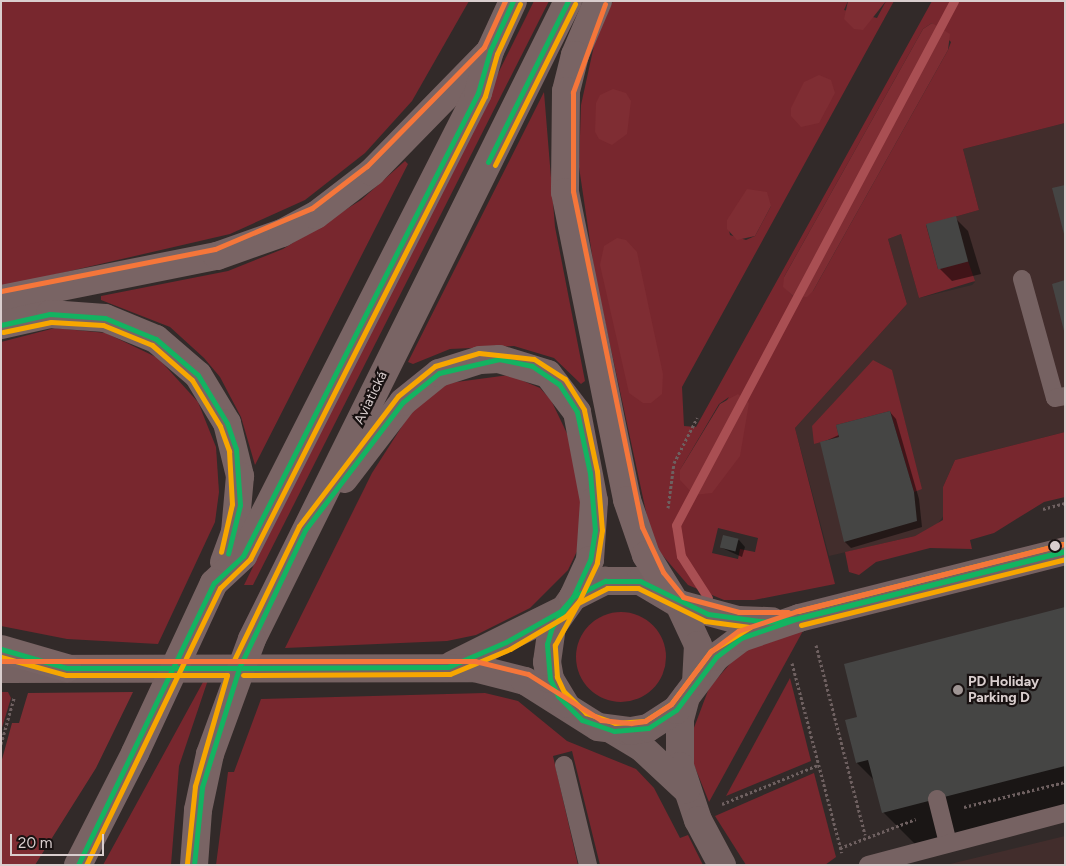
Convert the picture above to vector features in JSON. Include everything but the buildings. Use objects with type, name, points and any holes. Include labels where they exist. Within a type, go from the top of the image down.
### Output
[{"type":"main road","points":[[214,583],[243,556],[478,93],[490,51],[513,1]]},
{"type":"main road","name":"Aviatická","points":[[194,865],[198,810],[210,754],[237,671],[568,1]]},
{"type":"main road","points":[[598,1],[575,55],[566,91],[565,192],[627,500],[646,555],[676,600]]},
{"type":"main road","points":[[1,299],[217,256],[282,233],[316,215],[372,172],[490,51]]},
{"type":"main road","points":[[1,325],[50,314],[105,318],[156,339],[198,375],[227,423],[240,476],[235,532],[214,583],[135,753],[78,865]]},
{"type":"main road","points":[[305,530],[420,385],[480,360],[517,361],[548,374],[577,412],[595,530],[590,560],[567,604]]},
{"type":"main road","points":[[1,649],[67,668]]},
{"type":"street","points":[[614,731],[648,728],[676,710],[691,689],[741,638],[806,626],[1065,551]]},
{"type":"street","points":[[448,667],[506,642],[567,604],[588,587],[623,579],[649,584],[676,600],[738,620],[806,626]]},
{"type":"street","points":[[676,600],[698,645],[691,689],[678,743],[686,789],[722,865]]},
{"type":"street","points":[[567,604],[552,626],[547,662],[550,679],[569,709]]},
{"type":"street","points":[[9,678],[67,668],[474,668],[525,681],[569,709],[582,720],[614,731],[641,746],[686,789]]},
{"type":"lane","points":[[1022,279],[1055,398],[1065,396]]},
{"type":"lane","points":[[564,765],[588,865]]},
{"type":"lane","points":[[937,799],[948,843]]},
{"type":"lane","points":[[868,865],[1065,813]]},
{"type":"path","points":[[668,508],[674,462],[697,418]]},
{"type":"path","points":[[1044,509],[1065,503]]},
{"type":"path","points":[[806,626],[865,835]]},
{"type":"path","points":[[792,663],[842,853]]},
{"type":"path","points":[[1,744],[9,678]]},
{"type":"path","points":[[715,807],[819,765]]},
{"type":"shaded area","points":[[1,1],[469,1],[412,101],[365,153],[305,200],[230,234],[1,287]]},
{"type":"shaded area","points":[[534,1],[549,1],[253,585],[244,585]]},
{"type":"shaded area","points":[[613,1],[848,1],[844,10],[877,18],[886,1],[894,1],[682,387],[684,426],[696,427],[932,1],[1065,1],[1065,123],[963,149],[979,210],[926,225],[938,269],[968,261],[975,281],[919,298],[901,234],[888,239],[907,304],[795,428],[835,584],[754,600],[724,600],[688,585],[658,550],[648,521],[595,275],[579,167],[581,105],[595,41]],"holes":[[[932,23],[951,42],[948,50],[813,291],[793,296],[784,287],[784,277],[923,29]],[[771,206],[755,236],[746,240],[730,235],[727,220]],[[729,397],[680,470],[719,404]],[[718,528],[758,538],[755,552],[740,549],[738,559],[712,553]]]},
{"type":"shaded area","points":[[848,1],[886,1],[863,30],[854,29],[844,19]]},
{"type":"shaded area","points":[[932,23],[950,34],[948,50],[813,291],[807,297],[793,296],[783,287],[784,277],[923,29]]},
{"type":"shaded area","points":[[819,75],[831,80],[835,93],[819,123],[801,127],[791,116],[791,108],[804,82]]},
{"type":"shaded area","points":[[613,89],[626,93],[631,101],[627,134],[612,145],[599,139],[595,132],[596,103],[600,95]]},
{"type":"shaded area","points":[[544,92],[555,227],[585,381],[581,384],[554,358],[514,346],[450,349],[413,364],[408,362]]},
{"type":"shaded area","points":[[1065,123],[1065,432],[955,460],[943,487],[945,514],[936,526],[915,536],[829,556],[795,428],[907,304],[888,239],[901,234],[919,298],[972,285],[975,282],[938,269],[926,225],[979,210],[963,149]]},
{"type":"shaded area","points":[[405,161],[408,164],[255,465],[241,417],[220,377],[204,358],[170,327],[101,300],[101,296],[228,271],[283,249],[361,200]]},
{"type":"shaded area","points":[[747,189],[767,192],[771,206],[755,236],[737,240],[727,229],[727,220]]},
{"type":"shaded area","points":[[617,238],[626,240],[637,252],[663,374],[662,394],[651,403],[643,403],[629,393],[600,265],[604,246]]},
{"type":"shaded area","points":[[55,328],[106,333],[158,358],[198,402],[216,447],[219,492],[215,522],[158,644],[67,639],[1,626],[1,342]]},
{"type":"shaded area","points":[[873,360],[892,370],[922,489],[914,492],[890,411],[836,425],[839,437],[814,444],[812,426]]},
{"type":"shaded area","points":[[509,375],[540,388],[551,400],[572,444],[581,499],[579,547],[568,570],[530,608],[476,635],[447,641],[285,648],[372,473],[406,420],[422,401],[449,383]]},
{"type":"shaded area","points":[[738,394],[749,403],[740,456],[712,493],[694,495],[680,480],[680,470],[720,404]]},
{"type":"shaded area","points":[[1065,432],[1065,497],[1044,502],[994,533],[970,540],[972,549],[930,548],[876,562],[859,575],[849,572],[845,552],[915,536],[943,520],[943,487],[955,460]]},
{"type":"shaded area","points":[[621,612],[638,616],[653,625],[662,640],[666,657],[662,674],[653,689],[638,698],[621,702],[604,698],[589,689],[580,674],[576,657],[580,640],[589,625],[604,616]]},
{"type":"shaded area","points":[[804,629],[709,802],[694,765],[692,733],[709,688],[741,651]]},
{"type":"shaded area","points":[[214,662],[179,766],[171,865],[103,865]]},
{"type":"shaded area","points":[[790,678],[811,761],[726,796]]},
{"type":"shaded area","points":[[1,692],[8,692],[11,698],[1,731]]},
{"type":"shaded area","points":[[133,692],[96,768],[35,865],[1,865],[1,763],[12,723],[19,723],[28,693]]},
{"type":"shaded area","points":[[485,693],[518,701],[567,741],[636,769],[654,788],[680,838],[688,835],[703,865],[600,865],[572,751],[553,756],[578,865],[216,865],[228,772],[234,772],[261,699]]},
{"type":"shaded area","points":[[814,773],[836,857],[825,865],[746,865],[715,816]]},
{"type":"shaded area","points":[[1065,836],[1065,865],[946,865],[975,858]]},
{"type":"waterway","points":[[708,598],[681,556],[676,525],[954,1]]},
{"type":"transit line","points":[[1,291],[215,249],[312,208],[367,166],[484,47],[505,1]]},
{"type":"transit line","points":[[78,865],[214,583],[243,556],[478,93],[490,51],[513,1]]},
{"type":"transit line","points":[[488,162],[568,1]]},
{"type":"transit line","points":[[86,865],[220,588],[250,559],[485,96],[497,54],[520,4]]},
{"type":"transit line","points":[[495,165],[575,4]]},
{"type":"transit line","points":[[605,4],[573,92],[573,191],[642,527],[663,572],[683,597],[739,612],[788,612]]},
{"type":"transit line","points":[[1,325],[50,314],[105,318],[156,339],[198,375],[227,423],[236,449],[240,505],[228,554]]},
{"type":"transit line","points":[[3,332],[51,322],[103,325],[152,345],[192,380],[220,426],[229,451],[232,504],[221,552]]},
{"type":"transit line","points":[[234,660],[299,526],[398,396],[435,366],[479,353],[534,359],[565,379],[584,410],[597,471],[602,530],[597,563],[579,601],[566,616],[510,649],[450,674],[243,675]]},
{"type":"transit line","points":[[499,359],[532,366],[559,384],[577,412],[590,473],[595,530],[590,560],[573,597],[561,611],[506,642],[448,667],[239,668],[305,530],[403,402],[439,373],[499,359]]},
{"type":"transit line","points":[[798,611],[1063,544]]},
{"type":"transit line","points":[[1,661],[475,661],[528,674],[601,720],[631,723],[645,721],[671,704],[710,652],[738,631],[797,611],[1063,544]]},
{"type":"transit line","points":[[799,618],[1065,551]]},
{"type":"transit line","points":[[799,618],[1065,551]]},
{"type":"transit line","points":[[801,625],[1065,559]]},
{"type":"transit line","points":[[605,581],[640,581],[708,614],[768,622],[799,618],[741,638],[716,657],[676,710],[648,728],[614,731],[582,720],[558,696],[550,679],[547,644],[552,627],[573,597],[605,581]]},
{"type":"transit line","points":[[607,588],[638,588],[705,621],[750,627],[711,651],[671,704],[645,721],[615,723],[586,713],[564,692],[557,677],[555,645],[578,603],[607,588]]},
{"type":"transit line","points":[[1,649],[67,668],[239,668]]},
{"type":"transit line","points":[[1,657],[66,675],[227,675],[195,786],[187,864]]},
{"type":"transit line","points":[[194,865],[202,787],[239,668]]},
{"type":"place","name":"PD Holiday Parking D","points":[[958,690]]}]
